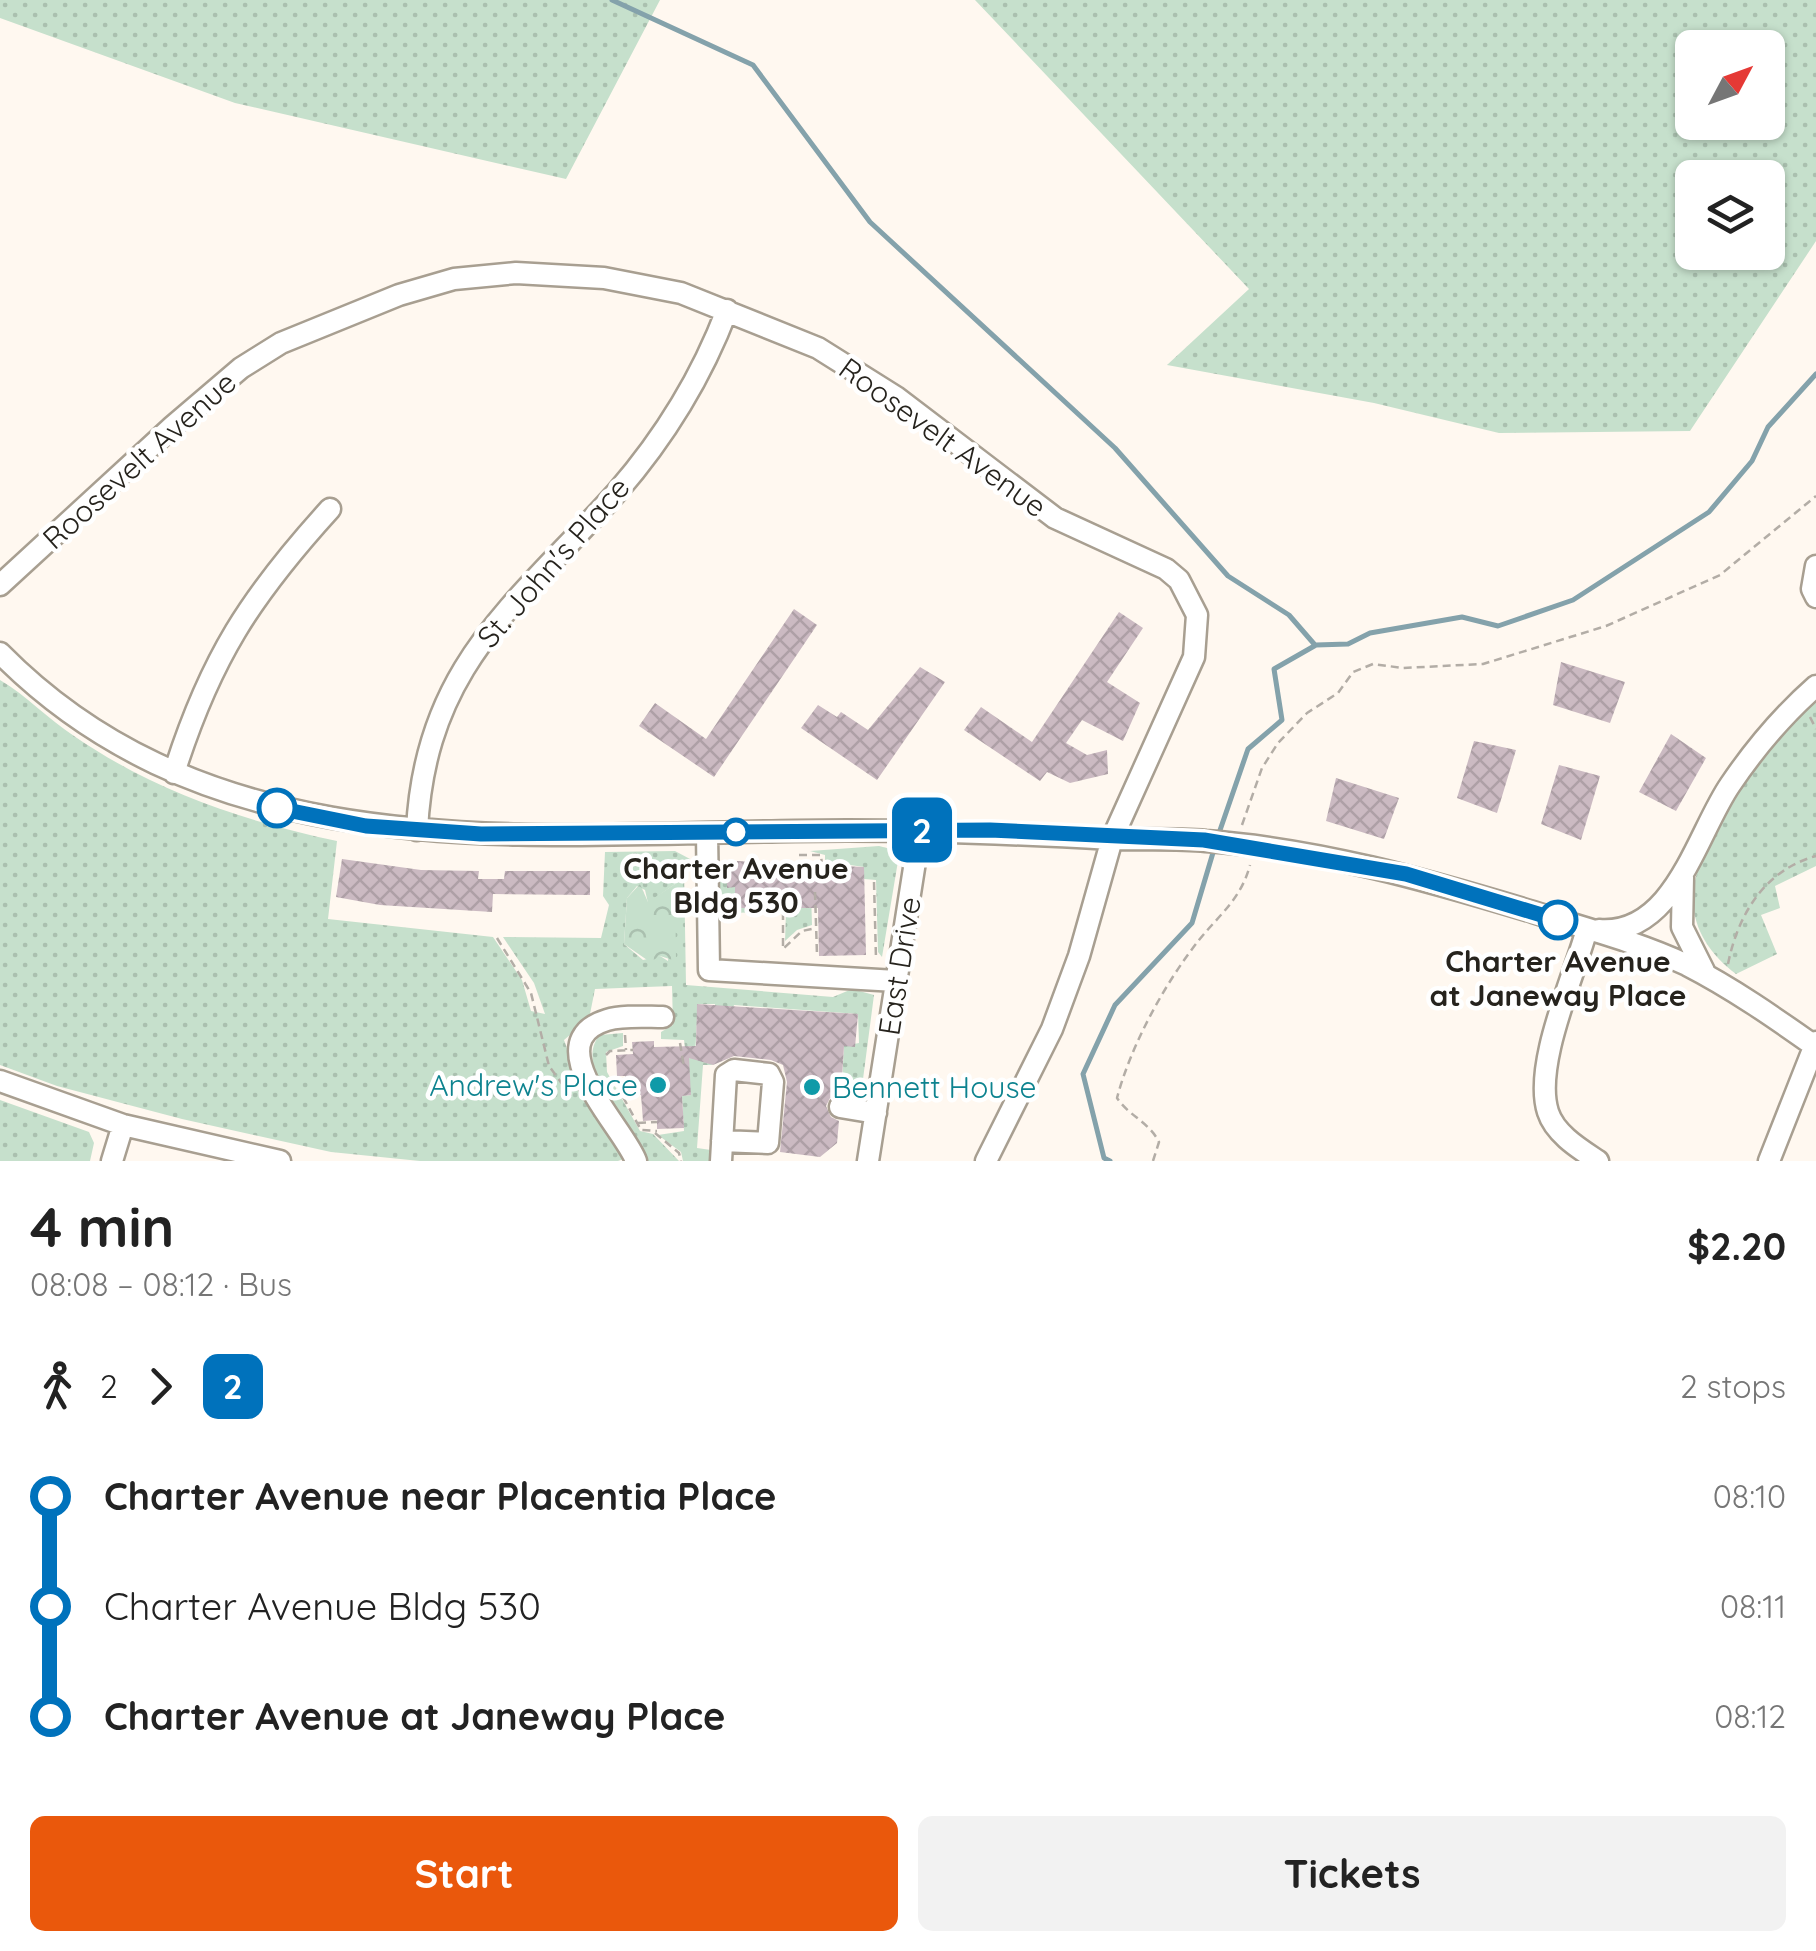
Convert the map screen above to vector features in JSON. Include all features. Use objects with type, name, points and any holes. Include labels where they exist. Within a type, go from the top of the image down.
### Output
[{"type":"street","name":"Roosevelt Avenue","points":[[0,585],[241,368],[330,320],[454,279],[516,272],[604,278],[682,292],[818,348],[896,397],[1055,518],[1148,557],[1178,580],[1197,616],[1194,657],[1112,839],[1079,956],[1052,1029],[986,1161]]},
{"type":"street","name":"St. John's Place","points":[[417,830],[419,794],[433,736],[478,643],[509,602],[618,490],[646,454],[682,402],[727,310]]},
{"type":"street","points":[[174,773],[204,684],[221,651],[285,558],[330,509]]},
{"type":"street","points":[[1816,566],[1812,589],[1816,597]]},
{"type":"street","points":[[0,653],[93,730],[174,773],[277,808],[417,830],[920,830],[1204,840],[1406,874],[1587,929],[1716,981],[1815,1045],[1769,1161]]},
{"type":"street","points":[[0,666],[22,674]]},
{"type":"street","points":[[1587,929],[1625,928],[1649,915],[1683,875],[1710,816],[1733,781],[1785,714],[1816,686]]},
{"type":"street","name":"East Drive","points":[[868,1161],[920,830]]},
{"type":"street","points":[[707,832],[709,970],[896,981]]},
{"type":"street","points":[[1683,875],[1682,927],[1689,948],[1716,981]]},
{"type":"street","points":[[1587,929],[1548,1061],[1544,1088],[1549,1116],[1571,1143],[1598,1161]]},
{"type":"street","points":[[636,1161],[603,1110],[579,1056],[586,1037],[607,1020],[663,1017]]},
{"type":"street","points":[[0,1081],[123,1125],[280,1161]]},
{"type":"street","points":[[840,1106],[876,1114]]},
{"type":"street","points":[[112,1161],[123,1125]]},
{"type":"path","points":[[1153,1161],[1159,1142],[1153,1130],[1125,1110],[1117,1098],[1124,1073],[1190,954],[1245,885],[1251,862],[1237,845],[1262,768],[1307,713],[1338,693],[1353,672],[1373,664],[1403,668],[1483,664],[1606,626],[1720,576],[1816,496]]},
{"type":"path","points":[[799,846],[799,858],[820,855],[822,866]]},
{"type":"path","points":[[1716,981],[1741,917],[1778,875],[1816,856]]},
{"type":"path","points":[[874,882],[879,965]]},
{"type":"path","points":[[815,892],[817,964]]},
{"type":"path","points":[[784,912],[782,949],[802,931],[816,928]]},
{"type":"path","points":[[497,938],[532,992],[543,1047],[558,1081],[568,1096],[590,1109],[603,1110]]},
{"type":"path","points":[[680,1043],[684,1067]]},
{"type":"path","points":[[606,1055],[610,1051],[632,1050]]},
{"type":"path","points":[[623,1097],[644,1132],[656,1131],[659,1140],[679,1153],[681,1161]]},
{"type":"path","points":[[638,1123],[657,1122]]},
{"type":"green space","points":[[0,0],[660,0],[566,179],[235,103],[0,18]]},
{"type":"green space","points":[[975,0],[1816,0],[1816,241],[1690,431],[1499,433],[1374,403],[1167,365],[1249,289]]},
{"type":"green space","points":[[0,680],[74,736],[136,773],[200,802],[337,841],[328,919],[493,937],[522,980],[531,1011],[545,1014],[534,983],[503,937],[601,938],[609,905],[603,896],[605,852],[675,851],[690,859],[693,869],[684,869],[686,985],[833,997],[852,989],[874,995],[860,1102],[841,1099],[844,1046],[859,1043],[858,1014],[698,1004],[695,1055],[713,1065],[703,1065],[697,1148],[711,1150],[711,1161],[683,1161],[681,1152],[658,1135],[684,1131],[682,1096],[691,1095],[684,1040],[661,1039],[661,1032],[673,1025],[672,986],[595,989],[589,1019],[564,1040],[587,1103],[626,1158],[618,1161],[420,1161],[331,1152],[182,1119],[57,1086],[0,1065]],"holes":[[[675,884],[668,961],[660,956],[643,960],[624,944],[627,898],[637,886],[645,890],[648,903]]]},
{"type":"green space","points":[[1816,700],[1816,866],[1775,886],[1780,908],[1761,915],[1777,954],[1736,974],[1711,950],[1700,930],[1693,896],[1698,871],[1722,817],[1740,790],[1779,739]]},
{"type":"green space","points":[[879,846],[891,849],[898,861],[882,957],[878,952],[876,880],[864,879],[864,867],[850,865],[825,873],[825,855],[810,851]]},
{"type":"green space","points":[[727,868],[727,887],[735,887],[735,908],[801,908],[811,892],[812,925],[797,930],[785,941],[786,912],[722,913],[717,909],[716,878]]},
{"type":"green space","points":[[640,884],[648,902],[675,884],[676,961],[660,956],[650,962],[624,944],[627,898]]},
{"type":"green space","points":[[623,1033],[623,1046],[606,1052],[607,1072],[640,1131],[653,1134],[679,1161],[647,1161],[598,1081],[593,1048],[600,1035]]},
{"type":"green space","points":[[0,1100],[89,1132],[94,1143],[90,1161],[0,1161]]},
{"type":"building","points":[[794,609],[817,625],[714,777],[639,726],[655,703],[706,739]]},
{"type":"building","points":[[1119,612],[1143,628],[1107,682],[1140,703],[1123,741],[1082,720],[1066,743],[1087,755],[1107,750],[1108,774],[1070,783],[1047,772],[1040,781],[964,730],[981,707],[1032,742]]},
{"type":"building","points":[[1561,662],[1625,682],[1610,723],[1553,705]]},
{"type":"building","points":[[920,667],[945,682],[877,780],[801,728],[818,705],[837,717],[841,712],[868,730]]},
{"type":"building","points":[[1671,734],[1706,758],[1676,811],[1639,792]]},
{"type":"building","points":[[1474,741],[1516,750],[1497,813],[1457,798]]},
{"type":"building","points":[[1559,765],[1600,776],[1581,840],[1541,824]]},
{"type":"building","points":[[1336,778],[1399,798],[1384,839],[1326,821]]},
{"type":"building","points":[[342,859],[421,870],[479,871],[478,879],[504,879],[505,871],[590,871],[590,895],[493,894],[492,912],[380,905],[336,897]]},
{"type":"building","points":[[737,861],[864,867],[866,955],[819,956],[818,908],[735,908],[735,887],[727,888],[727,868],[735,868]]},
{"type":"building","name":"Bennett House","points":[[697,1004],[858,1014],[855,1047],[844,1046],[841,1093],[830,1098],[826,1106],[831,1117],[839,1121],[837,1143],[820,1157],[780,1152],[787,1082],[783,1065],[771,1060],[734,1056],[713,1065],[689,1058],[691,1095],[682,1096],[684,1128],[657,1129],[657,1120],[643,1121],[641,1095],[626,1096],[625,1076],[617,1076],[616,1055],[633,1054],[632,1042],[654,1041],[654,1047],[696,1046]]},
{"type":"waterway","points":[[612,0],[753,65],[870,222],[1115,448],[1228,576],[1289,615],[1315,645]]},
{"type":"waterway","points":[[1218,836],[1248,749],[1282,720],[1274,669],[1316,645],[1348,644],[1370,633],[1462,617],[1498,626],[1573,600],[1709,512],[1752,461],[1768,427],[1816,374]]},
{"type":"waterway","points":[[1110,1161],[1104,1158],[1083,1074],[1115,1005],[1192,923],[1215,846]]},
{"type":"bus line","name":"2","points":[[277,808],[366,826],[481,834],[990,830],[1112,839],[1204,840],[1406,874],[1558,920]]},
{"type":"place","name":"Charter Avenue Bldg 530","points":[[736,832]]},
{"type":"place","name":"Charter Avenue at Janeway Place","points":[[1558,920]]},
{"type":"place","name":"Andrew's Place","points":[[658,1085]]},
{"type":"place","name":"Bennett House","points":[[812,1087]]}]
